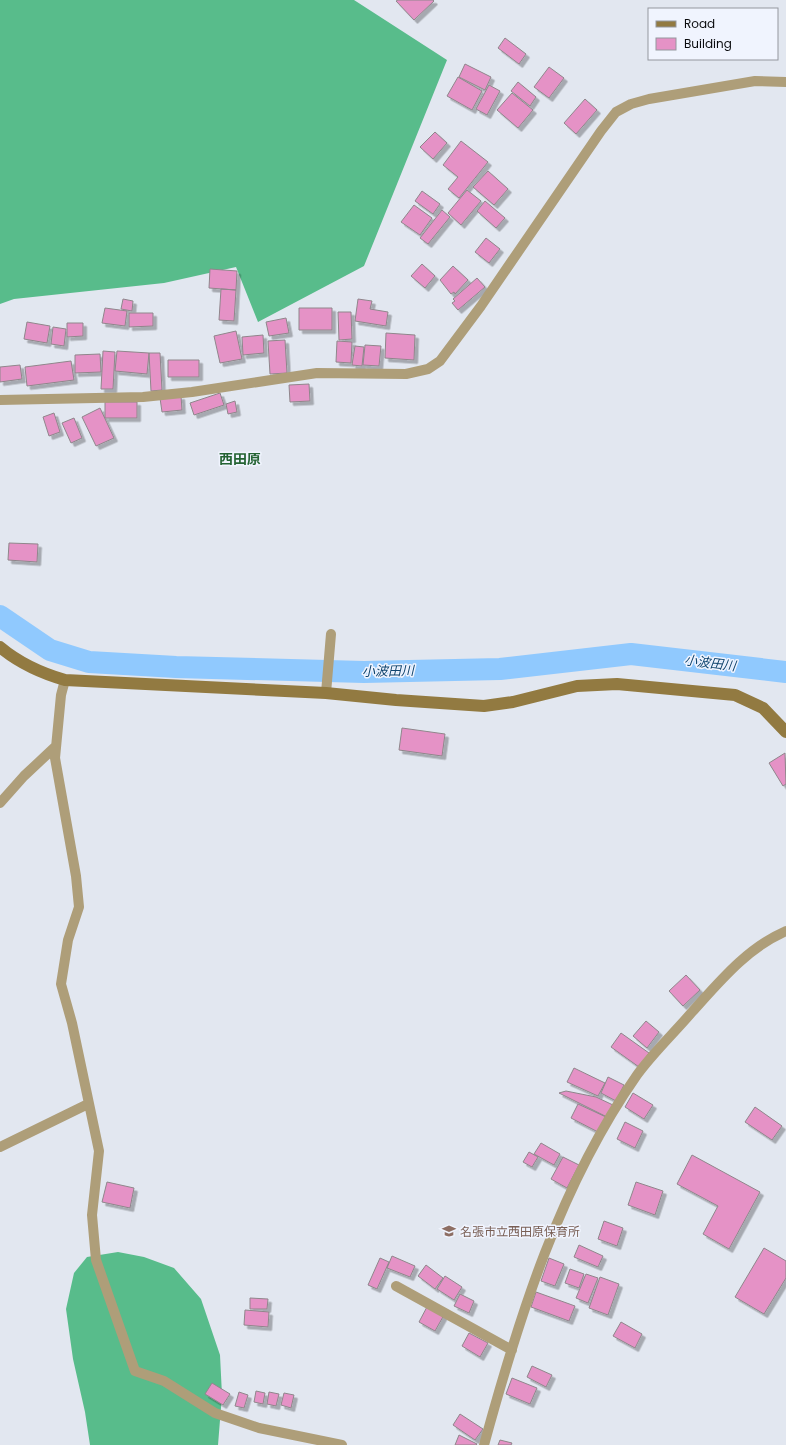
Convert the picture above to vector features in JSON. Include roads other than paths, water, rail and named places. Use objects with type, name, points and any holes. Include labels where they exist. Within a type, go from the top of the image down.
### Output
[{"type":"street","points":[[0,400],[143,397],[192,392],[317,373],[395,374],[417,372],[428,369],[440,360],[481,306],[601,130],[616,112],[631,104],[649,99],[755,81],[786,82]]},
{"type":"street","points":[[327,688],[331,634]]},
{"type":"street","points":[[0,647],[22,664],[44,674],[65,680],[327,688],[396,700],[484,706],[513,702],[577,686],[617,684],[735,695],[763,708],[786,732]]},
{"type":"street","points":[[65,680],[61,695],[55,758],[76,876],[79,907],[68,940],[61,984],[72,1022],[99,1152],[92,1215],[96,1260],[135,1371],[164,1381],[215,1413],[259,1428],[342,1445]]},
{"type":"street","points":[[0,803],[24,776],[55,747]]},
{"type":"street","points":[[484,1445],[533,1284],[561,1213],[596,1140],[638,1074],[737,963],[769,938],[786,931]]},
{"type":"street","points":[[0,1147],[88,1104]]},
{"type":"street","points":[[396,1286],[512,1350]]},
{"type":"waterway","name":"小波田川","points":[[0,616],[50,650],[89,662],[176,667],[364,672],[500,669],[631,654],[786,672]]},
{"type":"place","name":"名張市立西田原保育所","points":[[449,1231]]},
{"type":"district","name":"西田原","points":[[240,459]]}]
